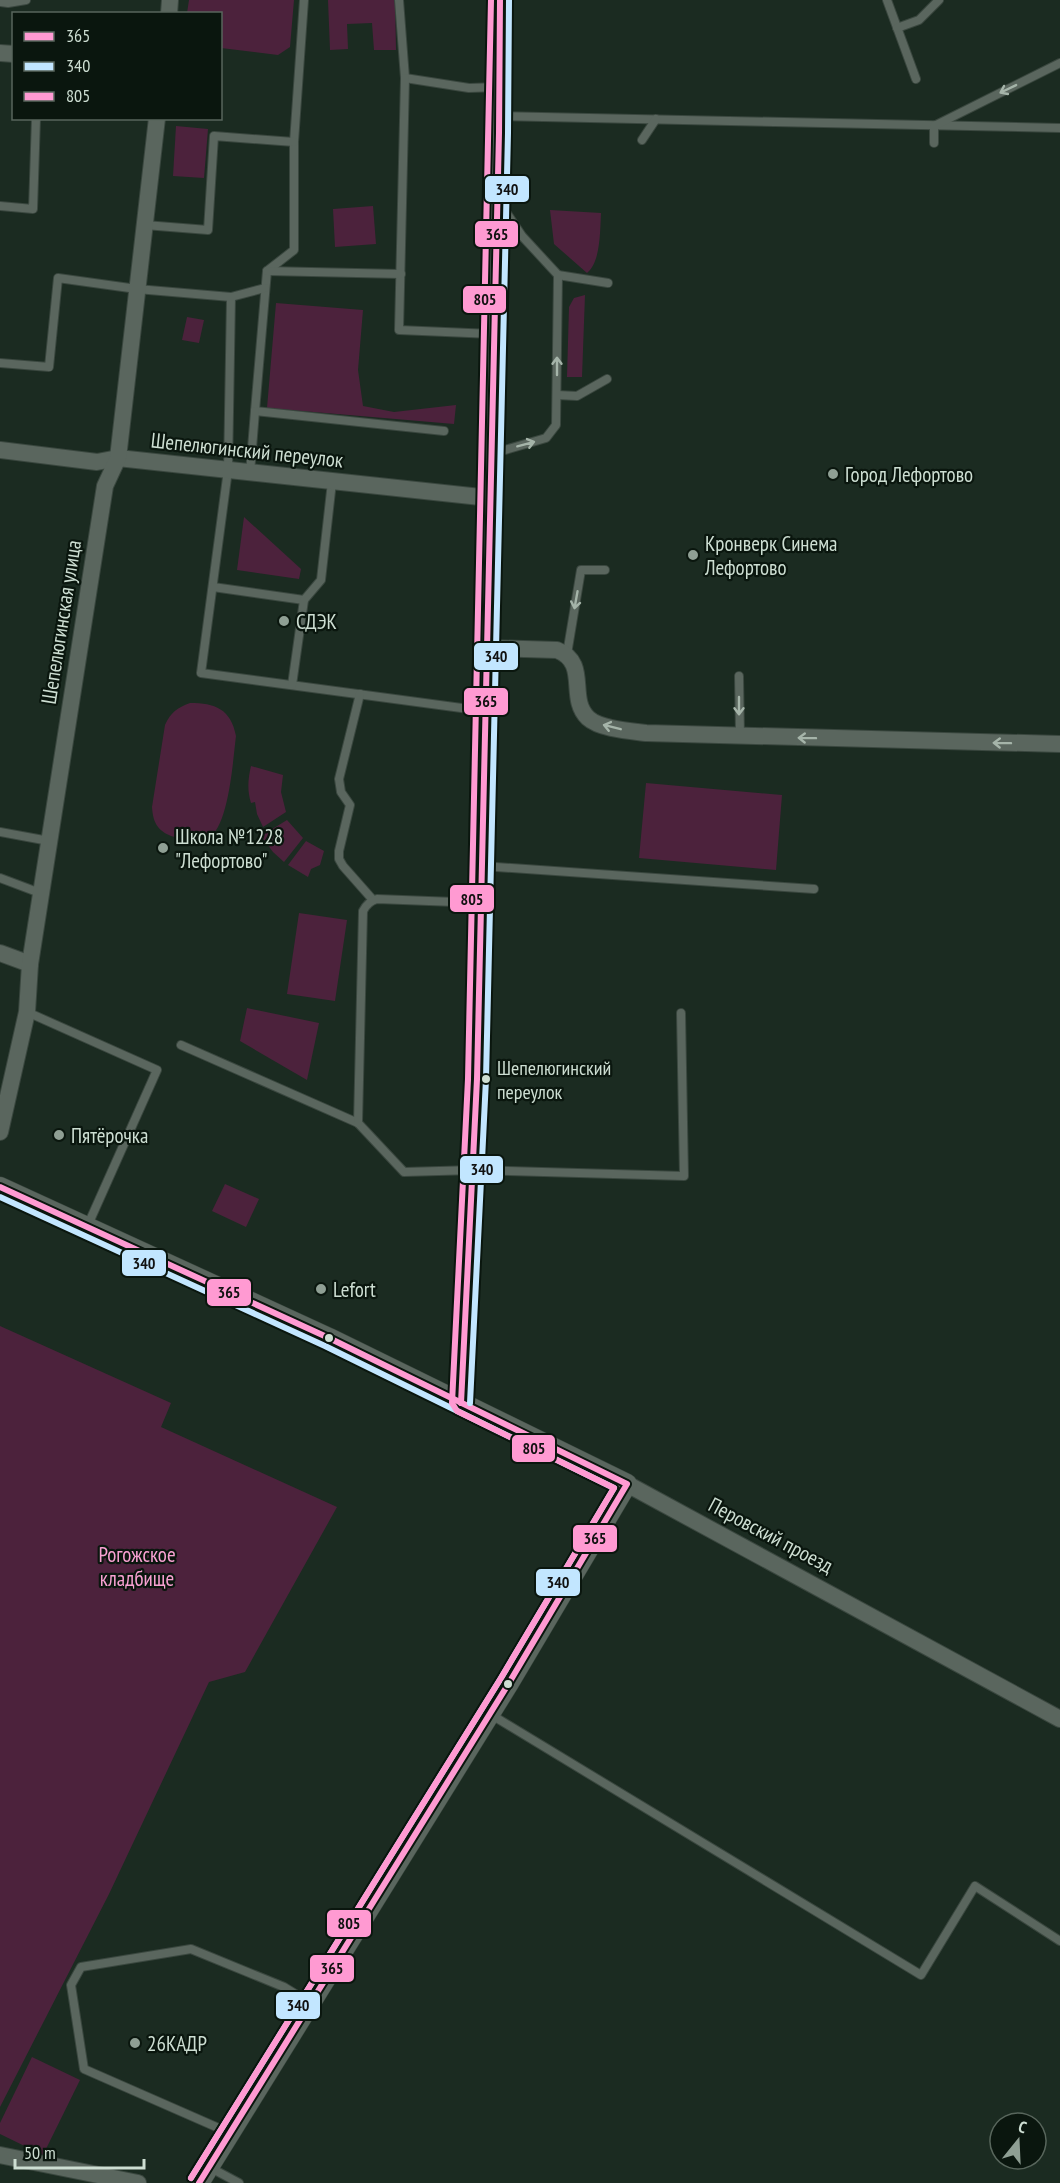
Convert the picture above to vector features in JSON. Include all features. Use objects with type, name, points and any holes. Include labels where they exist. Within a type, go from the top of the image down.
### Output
[{"type":"street","points":[[462,1403],[462,1364],[474,1170],[500,87],[500,1]]},
{"type":"street","name":"Шепелюгинская улица","points":[[0,1132],[27,1012],[30,964],[40,893],[105,486],[118,458],[157,120]]},
{"type":"street","name":"Шепелюгинский переулок","points":[[0,450],[97,462],[118,458],[490,498]]},
{"type":"street","points":[[486,648],[557,650],[567,654],[575,665],[581,706],[588,718],[609,727],[646,733],[1060,744]]},
{"type":"street","points":[[0,953],[30,964]]},
{"type":"street","name":"Перовский проезд","points":[[0,1186],[329,1338],[627,1485],[1060,1719]]},
{"type":"street","points":[[204,2175],[490,1714],[627,1485]]},
{"type":"street","points":[[0,2155],[138,2183]]},
{"type":"lane","points":[[0,2],[26,0]]},
{"type":"lane","points":[[250,473],[267,271],[294,250],[294,142],[304,0]]},
{"type":"lane","points":[[399,0],[405,78],[399,330],[493,334]]},
{"type":"lane","points":[[887,0],[916,79]]},
{"type":"lane","points":[[897,28],[919,20],[939,0]]},
{"type":"lane","points":[[934,126],[1060,63]]},
{"type":"lane","points":[[405,78],[469,88],[500,87]]},
{"type":"lane","points":[[499,116],[1060,128]]},
{"type":"lane","points":[[642,140],[656,119]]},
{"type":"lane","points":[[0,206],[33,209],[36,120]]},
{"type":"lane","points":[[934,126],[934,143]]},
{"type":"lane","points":[[145,225],[208,230],[214,136],[294,142]]},
{"type":"lane","points":[[497,198],[522,236],[558,275],[608,283]]},
{"type":"lane","points":[[267,271],[401,274]]},
{"type":"lane","points":[[490,454],[546,438],[556,425],[558,275]]},
{"type":"lane","points":[[0,363],[49,367],[58,278],[137,290],[231,297],[265,288]]},
{"type":"lane","points":[[231,297],[228,470],[201,673],[484,711]]},
{"type":"lane","points":[[557,395],[577,396],[607,379]]},
{"type":"lane","points":[[255,411],[444,432]]},
{"type":"lane","points":[[292,685],[304,600],[321,580],[332,482]]},
{"type":"lane","points":[[567,654],[581,570],[605,570]]},
{"type":"lane","points":[[213,587],[304,600]]},
{"type":"lane","points":[[739,676],[740,736]]},
{"type":"lane","points":[[360,694],[339,779],[341,792],[350,805],[339,856],[343,866],[373,900],[481,903]]},
{"type":"lane","points":[[0,832],[49,841]]},
{"type":"lane","points":[[481,866],[813,889]]},
{"type":"lane","points":[[0,878],[40,893]]},
{"type":"lane","points":[[358,1123],[363,911],[373,900]]},
{"type":"lane","points":[[27,1012],[156,1070],[87,1227]]},
{"type":"lane","points":[[181,1045],[358,1123],[404,1172],[474,1170],[684,1176],[681,1013]]},
{"type":"lane","points":[[490,1714],[921,1975],[975,1886],[1060,1941]]},
{"type":"lane","points":[[230,2133],[84,2069],[71,1985],[81,1967],[191,1949],[284,1987],[310,2003]]},
{"type":"lane","points":[[204,2175],[239,2183]]},
{"type":"green space","points":[[189,0],[294,0],[290,47],[278,55],[222,48],[222,12],[187,12]]},
{"type":"green space","points":[[328,0],[395,0],[396,50],[374,50],[372,23],[347,24],[348,49],[330,50]]},
{"type":"green space","points":[[176,126],[208,129],[204,178],[173,176]]},
{"type":"green space","points":[[373,206],[376,244],[335,247],[333,209]]},
{"type":"green space","points":[[550,210],[601,213],[597,253],[592,268],[587,273],[554,244]]},
{"type":"green space","points":[[585,295],[582,377],[567,377],[569,307],[574,298]]},
{"type":"green space","points":[[276,303],[363,310],[358,370],[363,406],[394,412],[456,405],[454,424],[267,408]]},
{"type":"green space","points":[[187,317],[204,320],[199,343],[182,340]]},
{"type":"green space","points":[[244,517],[301,569],[299,579],[237,570]]},
{"type":"green space","points":[[190,703],[207,704],[220,709],[230,719],[236,736],[229,792],[221,821],[215,832],[208,838],[200,840],[175,837],[162,831],[153,817],[152,807],[165,725],[175,711]]},
{"type":"green space","points":[[251,766],[283,775],[281,792],[286,812],[263,827],[255,802],[251,803],[250,798],[248,784]]},
{"type":"green space","points":[[646,783],[782,795],[776,870],[639,858]]},
{"type":"green space","points":[[287,820],[303,838],[284,862],[261,836]]},
{"type":"green space","points":[[306,841],[324,851],[320,865],[311,869],[308,877],[288,865]]},
{"type":"green space","points":[[299,913],[347,920],[335,1001],[287,994]]},
{"type":"green space","points":[[247,1008],[319,1023],[307,1080],[240,1041]]},
{"type":"green space","points":[[225,1184],[259,1199],[246,1227],[212,1211]]},
{"type":"green space","name":"Рогожское кладбище","points":[[0,1326],[171,1403],[161,1427],[337,1507],[245,1672],[209,1682],[109,1894],[0,2107]]},
{"type":"green space","points":[[32,2057],[80,2080],[43,2155],[0,2134],[0,2123]]},
{"type":"transit line","name":"805","points":[[191,2178],[501,1678],[614,1488],[457,1411],[452,1403],[468,1079],[491,0]]},
{"type":"transit line","name":"365","points":[[461,1403],[477,1079],[499,133],[500,0]]},
{"type":"transit line","name":"340","points":[[470,1403],[486,1079],[508,133],[509,0]]},
{"type":"transit line","name":"365","points":[[0,1187],[329,1338],[627,1484],[509,1683],[199,2183]]},
{"type":"transit line","name":"340","points":[[0,1197],[325,1346],[614,1488],[501,1678],[191,2178]]},
{"type":"place","name":"Город Лефортово","points":[[833,474]]},
{"type":"place","name":"Кронверк Синема Лефортово","points":[[693,555]]},
{"type":"place","name":"СДЭК","points":[[284,621]]},
{"type":"place","name":"Школа №1228 \"Лефортово\"","points":[[163,848]]},
{"type":"place","name":"Шепелюгинский переулок","points":[[486,1079]]},
{"type":"place","name":"Пятёрочка","points":[[59,1135]]},
{"type":"place","name":"Lefort","points":[[321,1289]]},
{"type":"place","name":"26КАДР","points":[[135,2043]]}]
